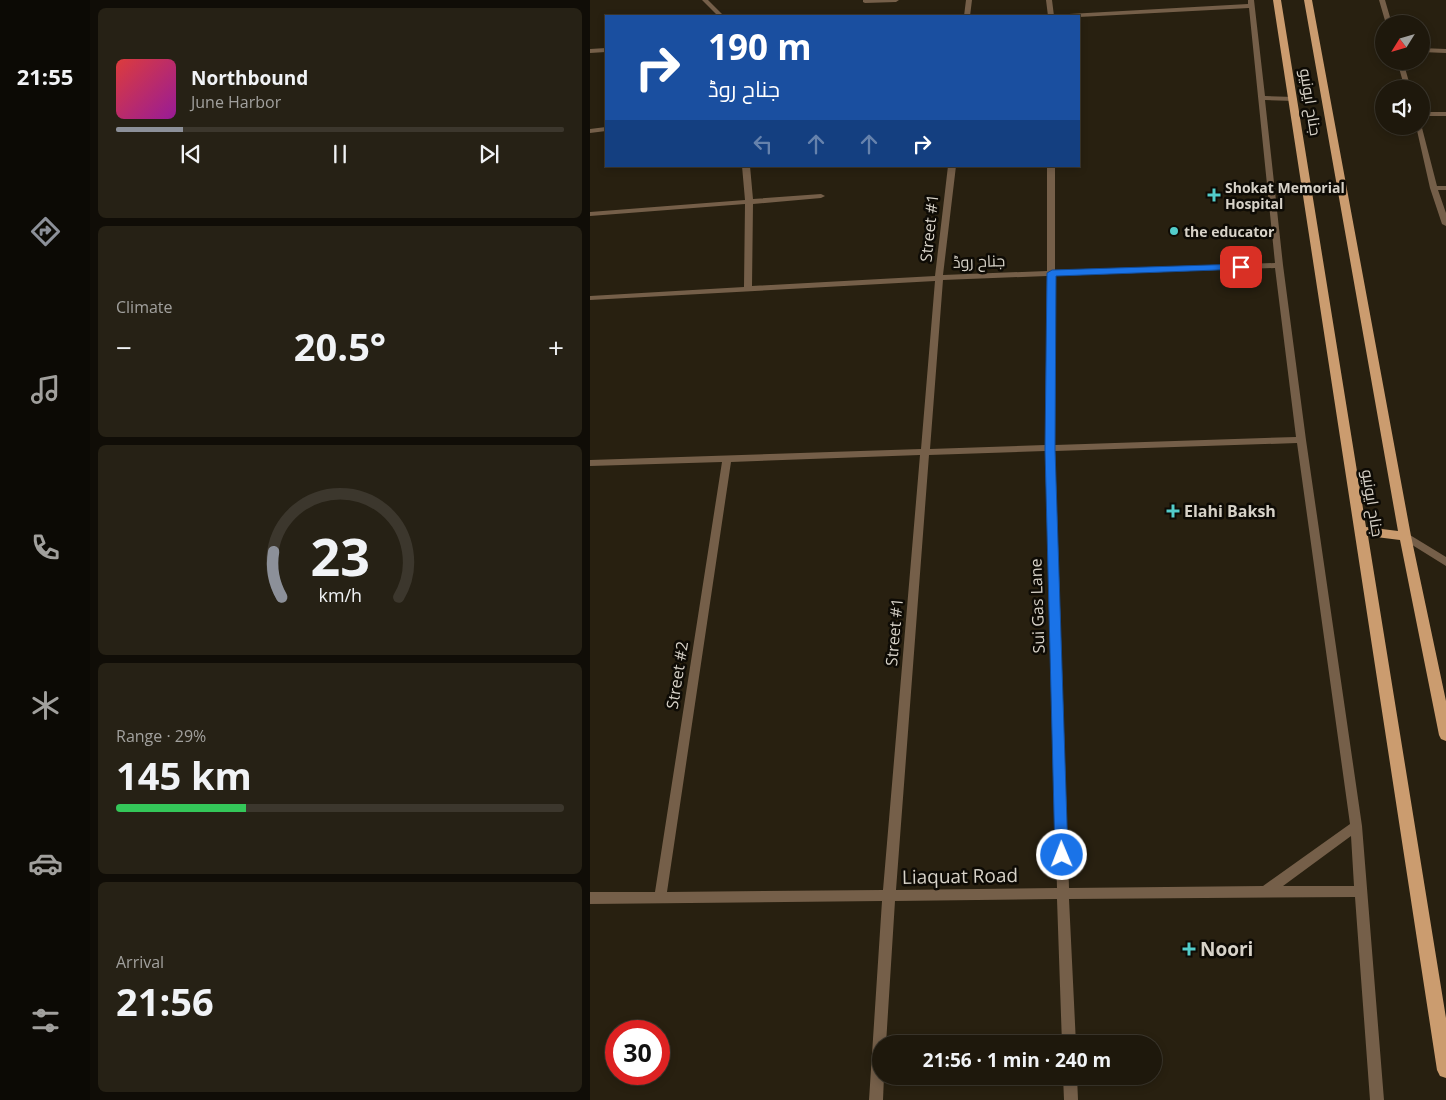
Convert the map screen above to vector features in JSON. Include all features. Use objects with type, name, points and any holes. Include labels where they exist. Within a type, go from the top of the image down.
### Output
[{"type":"main road","name":"جناح ایونیو","points":[[1277,0],[1294,98],[1435,1011],[1446,1070]]},
{"type":"main road","name":"جناح ایونیو","points":[[1308,0],[1404,536],[1446,735]]},
{"type":"main road","points":[[1361,531],[1404,536]]},
{"type":"street","points":[[705,0],[720,15]]},
{"type":"street","points":[[865,1],[896,0]]},
{"type":"street","points":[[967,15],[969,0]]},
{"type":"street","points":[[1049,0],[1051,15]]},
{"type":"street","points":[[1382,0],[1386,15]]},
{"type":"street","points":[[1080,15],[1251,3],[1279,265],[1301,440],[1356,826],[1377,1100]]},
{"type":"street","points":[[590,52],[605,50]]},
{"type":"street","points":[[1430,50],[1446,51]]},
{"type":"street","points":[[1262,98],[1294,98]]},
{"type":"street","points":[[1430,114],[1446,114]]},
{"type":"street","points":[[590,131],[605,129]]},
{"type":"street","points":[[1421,135],[1434,188],[1446,224]]},
{"type":"street","points":[[746,167],[748,289]]},
{"type":"street","name":"Street #1","points":[[876,1100],[888,896],[939,278],[952,167]]},
{"type":"street","name":"Sui Gas Lane","points":[[1051,167],[1050,449],[1069,1035]]},
{"type":"street","points":[[1434,188],[1446,188]]},
{"type":"street","points":[[590,214],[748,200],[820,196]]},
{"type":"street","name":"جناح روڈ","points":[[590,298],[939,278],[1279,265]]},
{"type":"street","points":[[590,463],[1301,440]]},
{"type":"street","name":"Street #2","points":[[660,896],[727,459]]},
{"type":"street","points":[[1404,536],[1446,562]]},
{"type":"street","points":[[1265,892],[1356,826]]},
{"type":"street","name":"Liaquat Road","points":[[590,898],[1360,891]]},
{"type":"street","points":[[1070,1085],[1071,1100]]},
{"type":"place","name":"Shokat Memorial Hospital","points":[[1214,195]]},
{"type":"place","name":"the educator","points":[[1174,231]]},
{"type":"place","name":"Elahi Baksh","points":[[1173,511]]},
{"type":"place","name":"Noori","points":[[1189,949]]},
{"type":"route","points":[[1062,855],[1050,449],[1052,273],[1241,267]]}]
